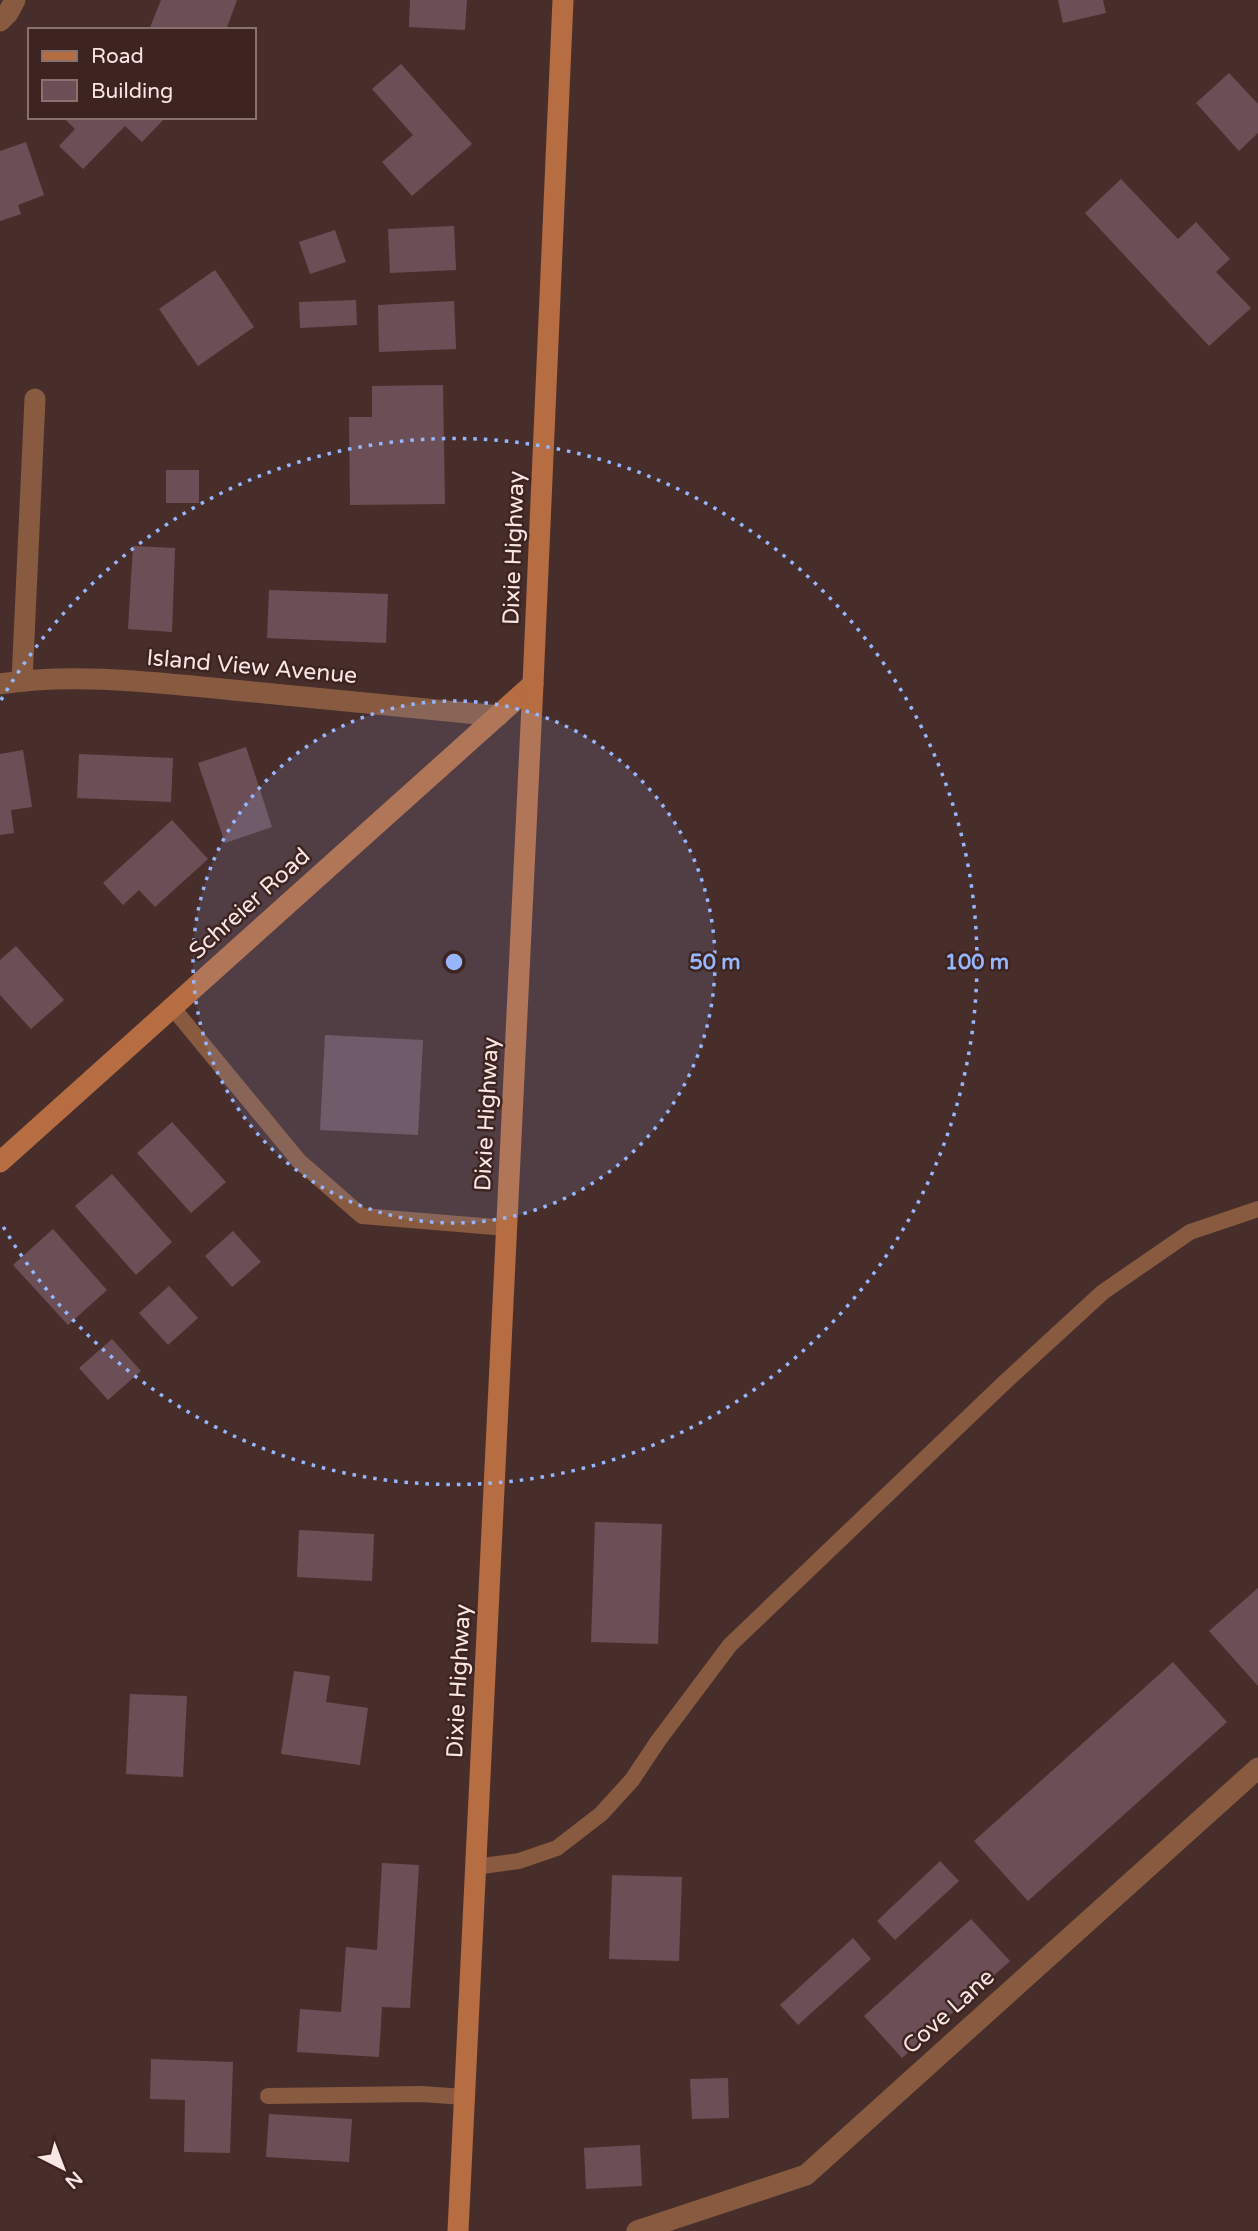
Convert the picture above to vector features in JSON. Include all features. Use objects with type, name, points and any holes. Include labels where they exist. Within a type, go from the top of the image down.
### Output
[{"type":"main road","name":"Dixie Highway","points":[[458,2231],[533,684],[563,0]]},
{"type":"main road","name":"Schreier Road","points":[[0,1162],[533,684]]},
{"type":"street","points":[[0,21],[15,0]]},
{"type":"street","points":[[22,681],[35,399]]},
{"type":"street","name":"Island View Avenue","points":[[0,684],[86,680],[166,683],[498,716]]},
{"type":"street","name":"Cove Lane","points":[[637,2231],[806,2175],[1257,1771]]},
{"type":"lane","points":[[172,1007],[299,1161],[362,1216],[507,1227]]},
{"type":"lane","points":[[475,1867],[519,1861],[557,1848],[601,1814],[632,1780],[730,1646],[1102,1292],[1190,1232],[1258,1209]]},
{"type":"lane","points":[[268,2096],[422,2094],[464,2097]]},
{"type":"building","points":[[161,0],[237,0],[227,28],[150,28]]},
{"type":"building","points":[[410,0],[467,0],[465,30],[409,27]]},
{"type":"building","points":[[1058,0],[1103,0],[1106,13],[1063,23]]},
{"type":"building","points":[[401,64],[472,144],[412,196],[382,162],[413,135],[372,89]]},
{"type":"building","points":[[1229,73],[1258,104],[1258,133],[1239,151],[1196,103]]},
{"type":"building","points":[[65,119],[164,119],[142,142],[125,126],[83,169],[59,146],[75,129]]},
{"type":"building","points":[[26,142],[44,195],[18,205],[21,214],[0,221],[0,151]]},
{"type":"building","points":[[1121,179],[1178,239],[1196,222],[1230,259],[1216,272],[1251,308],[1209,346],[1085,213]]},
{"type":"building","points":[[454,226],[456,270],[390,273],[388,229]]},
{"type":"building","points":[[335,230],[346,262],[310,274],[299,242]]},
{"type":"building","points":[[215,270],[254,327],[198,366],[159,309]]},
{"type":"building","points":[[356,300],[357,325],[300,328],[299,302]]},
{"type":"building","points":[[454,301],[456,349],[379,352],[378,305]]},
{"type":"building","points":[[443,385],[445,504],[350,505],[349,417],[372,417],[372,386]]},
{"type":"building","points":[[166,470],[199,470],[199,503],[166,503]]},
{"type":"building","points":[[133,546],[175,548],[172,632],[128,629]]},
{"type":"building","points":[[269,590],[388,594],[386,643],[267,638]]},
{"type":"building","points":[[246,747],[272,827],[225,843],[198,763]]},
{"type":"building","points":[[23,750],[32,807],[11,810],[14,833],[0,835],[0,754]]},
{"type":"building","points":[[79,754],[173,758],[171,802],[77,798]]},
{"type":"building","points":[[172,820],[208,859],[155,907],[139,890],[123,905],[103,883]]},
{"type":"building","points":[[16,946],[64,1000],[31,1029],[0,995],[0,960]]},
{"type":"building","points":[[325,1035],[423,1040],[418,1135],[320,1130]]},
{"type":"building","points":[[172,1122],[226,1182],[191,1213],[137,1153]]},
{"type":"building","points":[[112,1174],[172,1242],[136,1275],[75,1206]]},
{"type":"building","points":[[53,1229],[107,1290],[68,1325],[13,1265]]},
{"type":"building","points":[[233,1231],[261,1262],[232,1287],[205,1256]]},
{"type":"building","points":[[169,1286],[198,1318],[168,1345],[139,1313]]},
{"type":"building","points":[[112,1339],[141,1371],[108,1400],[79,1368]]},
{"type":"building","points":[[595,1522],[662,1524],[658,1644],[591,1642]]},
{"type":"building","points":[[299,1530],[374,1534],[372,1581],[297,1577]]},
{"type":"building","points":[[1258,1588],[1258,1686],[1209,1631]]},
{"type":"building","points":[[1173,1662],[1227,1722],[1028,1901],[974,1841]]},
{"type":"building","points":[[294,1671],[330,1676],[326,1702],[368,1708],[360,1765],[281,1754]]},
{"type":"building","points":[[130,1694],[187,1696],[183,1777],[126,1774]]},
{"type":"building","points":[[940,1861],[959,1881],[895,1940],[877,1921]]},
{"type":"building","points":[[382,1863],[419,1865],[410,2008],[382,2007],[379,2057],[297,2052],[300,2009],[341,2012],[346,1947],[377,1950]]},
{"type":"building","points":[[612,1875],[682,1877],[679,1961],[609,1959]]},
{"type":"building","points":[[971,1919],[1010,1961],[902,2058],[864,2016]]},
{"type":"building","points":[[853,1938],[871,1959],[798,2025],[780,2005]]},
{"type":"building","points":[[151,2059],[233,2062],[230,2153],[184,2152],[185,2100],[150,2099]]},
{"type":"building","points":[[728,2078],[729,2118],[692,2119],[690,2079]]},
{"type":"building","points":[[269,2114],[352,2119],[349,2162],[266,2157]]},
{"type":"building","points":[[640,2145],[642,2186],[586,2189],[584,2148]]}]
